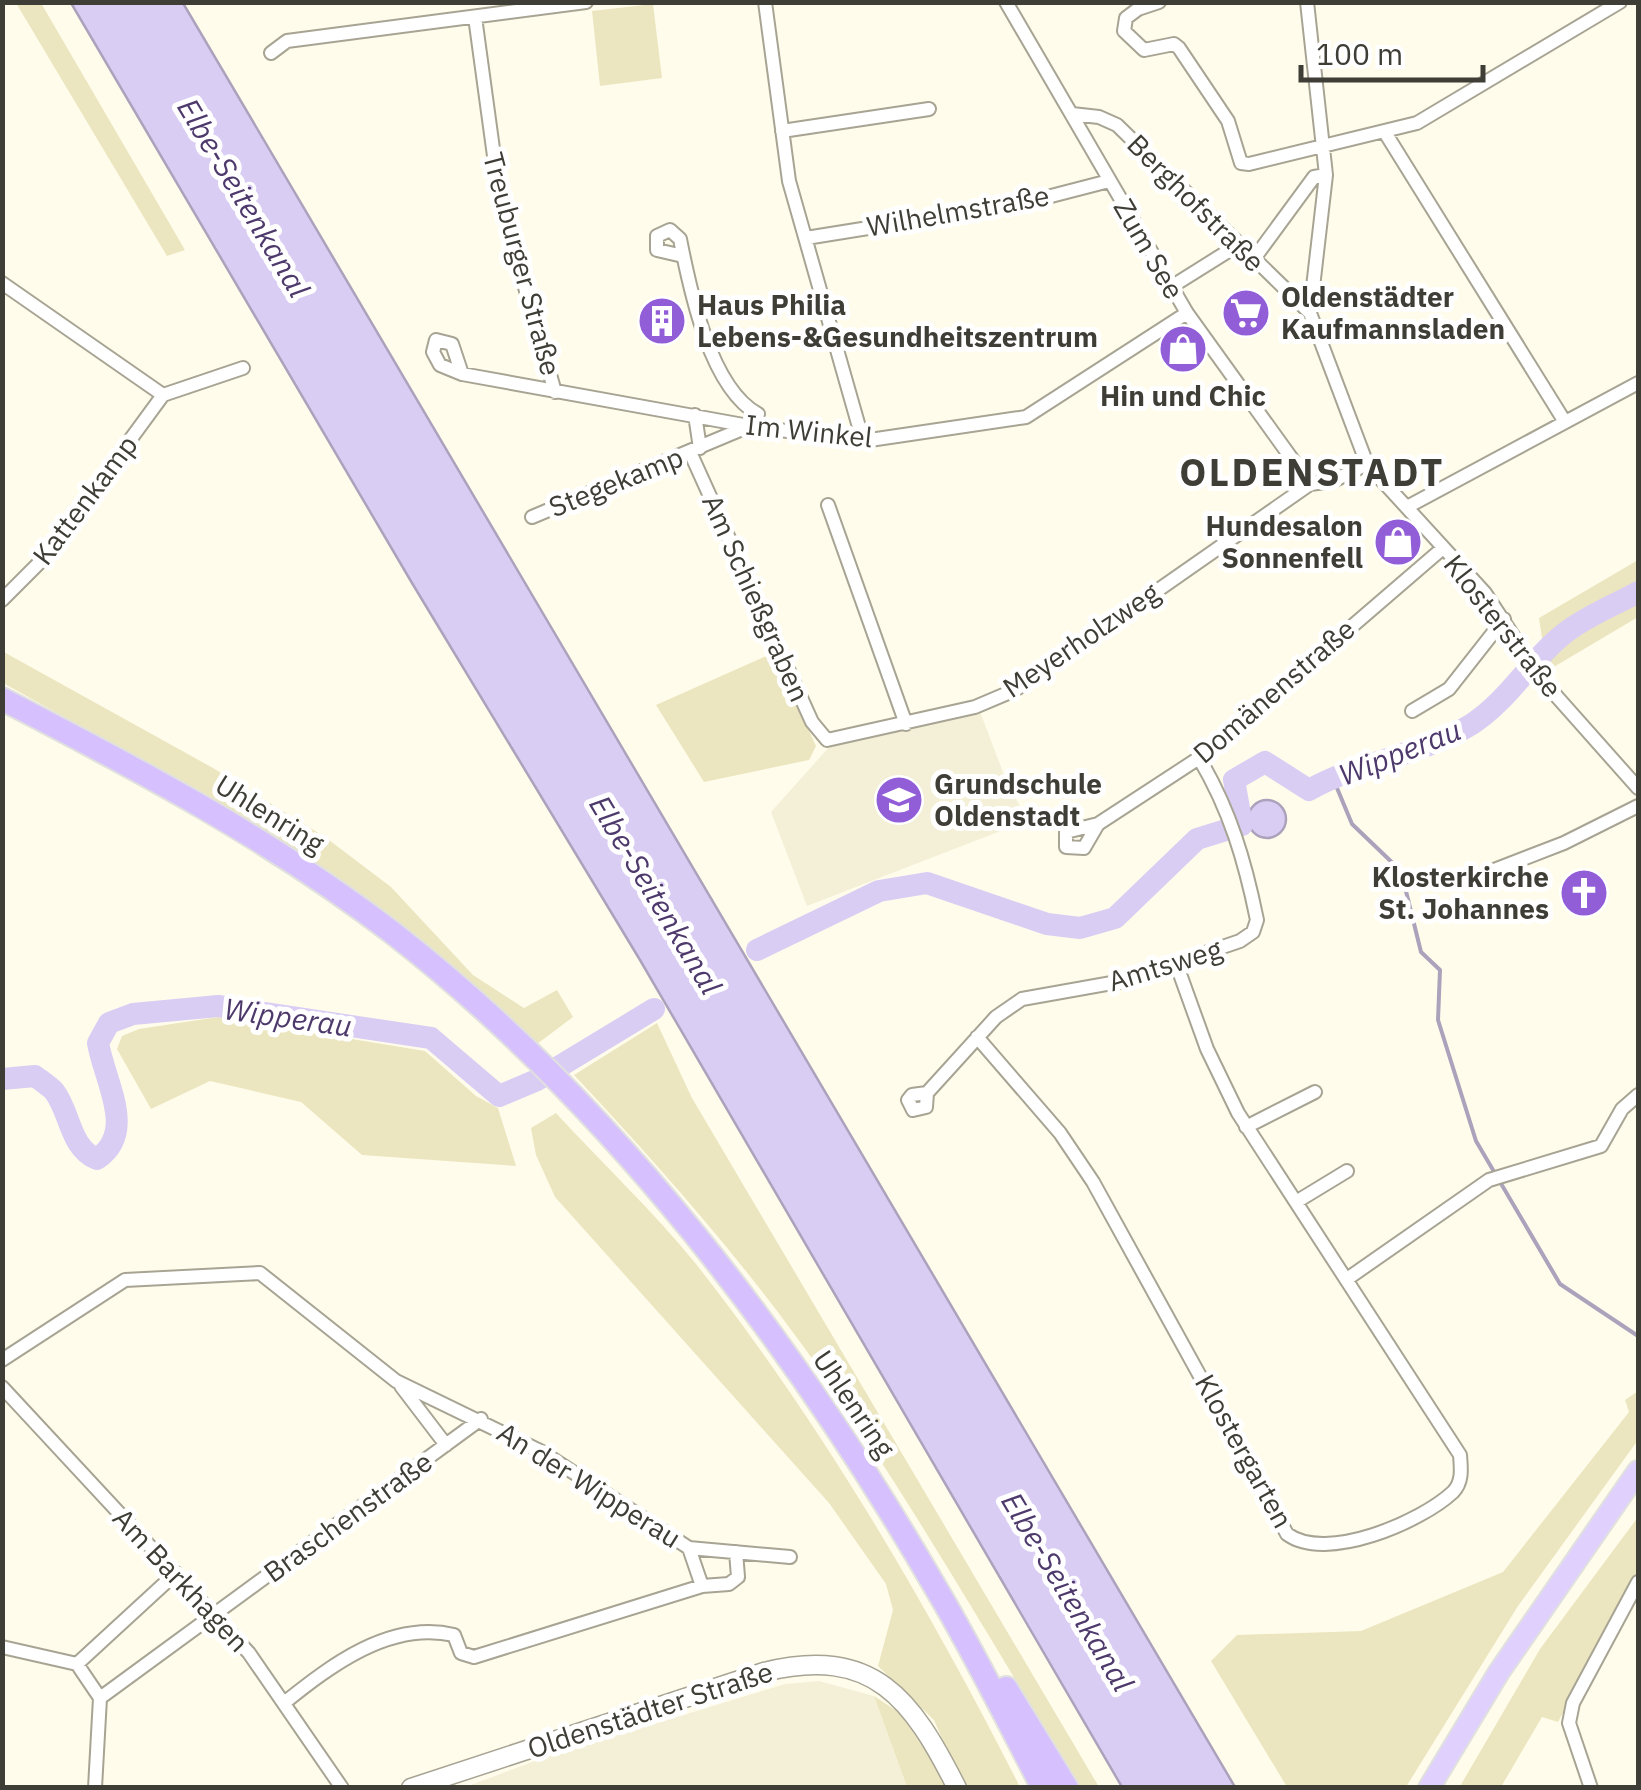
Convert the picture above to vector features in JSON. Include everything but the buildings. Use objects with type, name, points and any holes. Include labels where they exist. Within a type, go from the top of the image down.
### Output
[{"type":"highway","name":"Uhlenring","points":[[2,699],[192,800],[304,869],[394,934],[564,1090],[703,1242],[824,1410],[938,1591],[1043,1788]]},
{"type":"highway","points":[[938,1591],[1067,1788]]},
{"type":"main road","points":[[1430,1788],[1499,1672],[1638,1470]]},
{"type":"street","points":[[271,53],[287,42],[586,2]]},
{"type":"street","points":[[765,2],[789,182],[863,441]]},
{"type":"street","name":"Zum See","points":[[1006,2],[1187,313],[1310,484]]},
{"type":"street","points":[[1159,2],[1126,18],[1124,30],[1144,50],[1174,44],[1179,48],[1228,121],[1241,163],[1386,134],[1451,105],[1598,8],[1620,2]]},
{"type":"street","points":[[1307,2],[1326,146],[1310,313],[1367,464]]},
{"type":"street","name":"Treuburger Straße","points":[[475,17],[500,200],[555,392]]},
{"type":"street","points":[[782,131],[929,109]]},
{"type":"street","name":"Berghofstraße","points":[[1072,114],[1099,116],[1118,125],[1310,313]]},
{"type":"street","points":[[1386,134],[1564,422]]},
{"type":"street","points":[[1254,260],[1314,177],[1326,175]]},
{"type":"street","name":"Wilhelmstraße","points":[[806,238],[1024,203],[1109,180]]},
{"type":"street","points":[[1171,287],[1238,245]]},
{"type":"street","points":[[683,256],[711,354],[744,407],[758,414],[752,426]]},
{"type":"street","points":[[2,283],[163,396],[244,368]]},
{"type":"street","name":"Im Winkel","points":[[462,374],[752,426],[863,441],[1026,417],[1187,313]]},
{"type":"street","points":[[1407,507],[1638,382]]},
{"type":"street","name":"Kattenkamp","points":[[2,600],[42,560],[163,396]]},
{"type":"street","name":"Stegekamp","points":[[695,416],[695,450]]},
{"type":"street","name":"Stegekamp","points":[[532,517],[752,426]]},
{"type":"street","name":"Am Schießgraben","points":[[695,450],[812,722],[827,740]]},
{"type":"street","name":"Meyerholzweg","points":[[827,740],[975,707],[1015,690],[1310,484],[1332,481],[1367,464]]},
{"type":"street","name":"Klosterstraße","points":[[1367,464],[1504,619],[1543,681],[1638,788]]},
{"type":"street","points":[[828,505],[906,724]]},
{"type":"street","name":"Domänenstraße","points":[[1098,824],[1200,758],[1443,548]]},
{"type":"street","points":[[1412,711],[1450,689],[1504,619]]},
{"type":"street","name":"Amtsweg","points":[[927,1093],[977,1037],[1022,999],[1102,986],[1240,942],[1253,932],[1257,920],[1238,838],[1200,758]]},
{"type":"street","points":[[1463,882],[1564,842],[1638,806]]},
{"type":"street","name":"Klostergarten","points":[[977,1037],[1060,1133],[1093,1182],[1287,1534],[1297,1542],[1369,1537],[1454,1491],[1462,1475],[1460,1455],[1246,1127],[1207,1050],[1176,963]]},
{"type":"street","points":[[1246,1127],[1315,1092]]},
{"type":"street","points":[[1347,1279],[1489,1180],[1602,1146],[1622,1109],[1638,1095]]},
{"type":"street","points":[[1296,1202],[1347,1171]]},
{"type":"street","name":"An der Wipperau","points":[[2,1360],[126,1280],[245,1271],[273,1280],[396,1381],[446,1445]]},
{"type":"street","name":"An der Wipperau","points":[[396,1381],[481,1420],[607,1492],[689,1548],[790,1557]]},
{"type":"street","name":"Am Barkhagen","points":[[2,1387],[216,1615],[284,1703],[342,1788]]},
{"type":"street","name":"Braschenstraße","points":[[100,1698],[481,1420]]},
{"type":"street","points":[[689,1548],[702,1586]]},
{"type":"street","points":[[284,1703],[327,1668],[382,1641],[441,1632],[454,1635],[462,1653],[474,1656],[702,1586],[730,1584],[738,1577],[736,1552]]},
{"type":"street","points":[[77,1664],[176,1573]]},
{"type":"street","points":[[1591,1788],[1569,1723],[1573,1703],[1638,1582]]},
{"type":"street","points":[[2,1648],[77,1664],[100,1698],[95,1788]]},
{"type":"street","name":"Oldenstädter Straße","points":[[411,1788],[786,1666],[834,1665],[890,1687],[922,1723],[957,1788]]},
{"type":"shaded area","points":[[16,3],[41,3],[185,250],[167,256]]},
{"type":"shaded area","points":[[653,4],[662,78],[600,86],[592,11]]},
{"type":"shaded area","points":[[1638,560],[1638,617],[1547,671],[1539,618]]},
{"type":"shaded area","points":[[2,651],[213,768],[325,837],[391,887],[473,975],[524,1008],[557,990],[573,1017],[537,1044],[459,974],[255,823],[3,683]]},
{"type":"shaded area","points":[[773,653],[816,746],[809,760],[704,782],[656,705]]},
{"type":"shaded area","name":"Grundschule Oldenstadt","points":[[979,709],[1009,788],[1029,820],[807,906],[771,812],[829,747]]},
{"type":"shaded area","points":[[218,1017],[425,1051],[476,1096],[498,1108],[516,1166],[362,1155],[301,1102],[210,1081],[151,1109],[117,1049],[122,1036],[139,1029]]},
{"type":"shaded area","points":[[657,1023],[692,1098],[1099,1787],[1080,1787],[920,1523],[790,1328],[701,1217],[574,1075]]},
{"type":"shaded area","points":[[556,1113],[680,1244],[787,1388],[910,1584],[1020,1787],[963,1787],[934,1720],[878,1666],[893,1610],[886,1584],[829,1503],[555,1197],[536,1155],[531,1128]]},
{"type":"shaded area","points":[[1638,1391],[1638,1440],[1518,1606],[1406,1787],[1287,1787],[1211,1661],[1237,1635],[1361,1631],[1503,1572],[1629,1412],[1625,1400]]},
{"type":"shaded area","points":[[1638,1517],[1638,1574],[1558,1722],[1542,1717],[1501,1787],[1459,1788],[1540,1649]]},
{"type":"shaded area","points":[[819,1681],[874,1696],[907,1787],[463,1788],[548,1756],[785,1684]]},
{"type":"shaded area","points":[[874,1696],[900,1713],[949,1787],[907,1787]]},
{"type":"water","name":"Elbe-Seitenkanal","points":[[71,3],[183,3],[1235,1787],[1122,1787],[640,960],[412,583]]},
{"type":"water","points":[[1267,800],[1280,806],[1286,819],[1280,832],[1267,838],[1254,832],[1248,819],[1254,806]]},
{"type":"waterway","name":"Wipperau","points":[[757,950],[879,891],[927,883],[1047,924],[1080,928],[1115,918],[1197,839],[1242,825],[1234,780],[1265,762],[1309,790],[1452,735],[1485,714],[1565,633],[1638,592]]},
{"type":"waterway","points":[[1332,776],[1352,824],[1401,871],[1421,952],[1440,970],[1438,1020],[1476,1141],[1560,1284],[1638,1336]]},
{"type":"waterway","name":"Wipperau","points":[[2,1079],[35,1076],[50,1087],[81,1146],[97,1159],[109,1148],[117,1121],[98,1043],[109,1023],[133,1014],[218,1006],[431,1038],[499,1096],[537,1080],[654,1009]]},
{"type":"place","name":"Oldenstädter Kaufmannsladen","points":[[1246,313]]},
{"type":"place","name":"Haus Philia Lebens-&Gesundheitszentrum","points":[[662,321]]},
{"type":"place","name":"Hin und Chic","points":[[1183,349]]},
{"type":"place","name":"Hundesalon Sonnenfell","points":[[1398,542]]},
{"type":"place","name":"Grundschule Oldenstadt","points":[[899,800]]},
{"type":"place","name":"Klosterkirche St. Johannes","points":[[1584,893]]},
{"type":"district","name":"OLDENSTADT","points":[[1312,473]]}]
